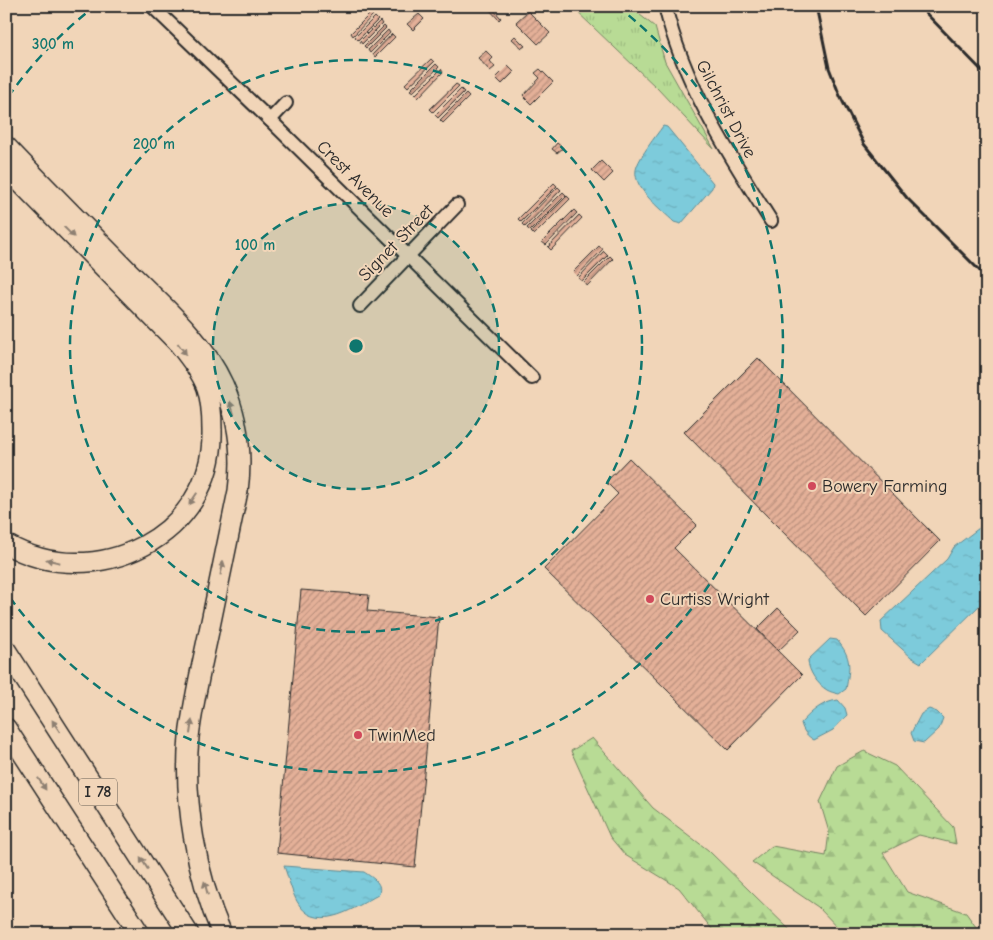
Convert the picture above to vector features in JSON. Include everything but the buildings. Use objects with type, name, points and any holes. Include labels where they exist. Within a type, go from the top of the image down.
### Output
[{"type":"highway","points":[[6,146],[198,345],[223,383],[234,417],[239,436],[241,472],[195,701],[188,756],[191,817],[195,841],[213,914],[222,934]]},
{"type":"highway","points":[[6,168],[178,343],[200,374],[207,389],[213,441],[207,474],[190,504],[168,528],[141,548],[121,557],[104,561],[66,564],[30,554],[6,544]]},
{"type":"highway","name":"I 78","points":[[6,650],[188,934]]},
{"type":"highway","name":"I 78","points":[[6,728],[140,934]]},
{"type":"street","name":"Crest Avenue","points":[[152,6],[532,378]]},
{"type":"street","name":"Gilchrist Drive","points":[[665,6],[684,69],[730,156],[771,221]]},
{"type":"street","points":[[270,120],[286,103]]},
{"type":"street","name":"Signet Street","points":[[360,306],[457,205]]},
{"type":"green space","points":[[571,6],[629,6],[655,27],[665,62],[714,149],[657,88]]},
{"type":"green space","points":[[592,738],[653,808],[708,850],[794,934],[716,934],[679,888],[625,855],[610,837],[571,751]]},
{"type":"green space","points":[[864,751],[895,766],[953,827],[956,844],[919,835],[883,853],[907,892],[966,913],[981,934],[844,934],[818,907],[752,862],[772,846],[826,856],[829,832],[820,802],[837,766]]},
{"type":"water","points":[[663,126],[667,127],[713,183],[712,188],[681,224],[674,222],[654,204],[642,189],[636,174],[637,166],[648,146]]},
{"type":"water","points":[[987,522],[987,598],[921,663],[911,657],[882,631],[881,621],[947,559],[954,547]]},
{"type":"water","points":[[830,639],[837,640],[842,646],[849,663],[846,689],[839,694],[828,691],[820,685],[808,664],[808,660]]},
{"type":"water","points":[[838,700],[845,708],[847,715],[833,730],[814,740],[807,735],[801,723],[818,708]]},
{"type":"water","points":[[929,709],[937,712],[943,718],[939,729],[924,743],[914,741],[911,733],[921,714]]},
{"type":"water","points":[[284,866],[364,872],[379,884],[380,888],[378,895],[339,915],[318,917],[308,914],[297,902]]},
{"type":"railway","points":[[816,6],[829,68],[840,96],[864,144],[907,198],[987,278]]},
{"type":"railway","points":[[919,6],[987,76]]},
{"type":"place","name":"Bowery Farming","points":[[812,486]]},
{"type":"place","name":"Curtiss Wright","points":[[650,599]]},
{"type":"place","name":"TwinMed","points":[[358,735]]}]
